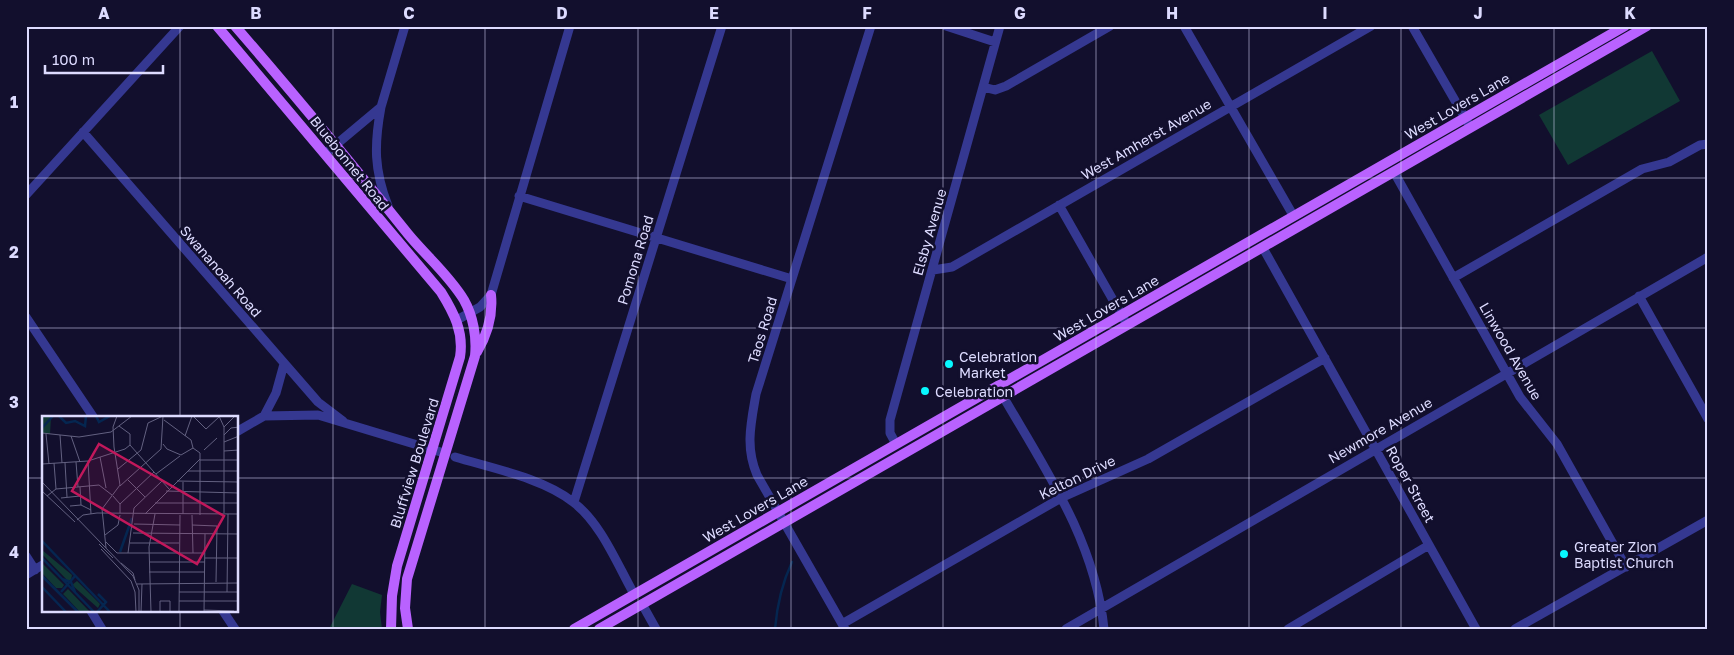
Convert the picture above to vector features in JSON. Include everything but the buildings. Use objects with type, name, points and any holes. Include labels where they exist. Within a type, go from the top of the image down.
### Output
[{"type":"main road","name":"Bluebonnet Road","points":[[217,26],[326,153],[374,215],[440,292],[457,320]]},
{"type":"main road","name":"Bluebonnet Road","points":[[234,26],[454,284],[469,312]]},
{"type":"main road","name":"West Lovers Lane","points":[[574,629],[1293,215],[1626,26]]},
{"type":"main road","name":"West Lovers Lane","points":[[600,629],[1644,27]]},
{"type":"main road","points":[[1522,85],[1528,94]]},
{"type":"main road","points":[[1388,162],[1394,172]]},
{"type":"main road","points":[[1293,215],[1300,226]]},
{"type":"main road","points":[[1257,236],[1263,248]]},
{"type":"main road","points":[[475,356],[489,323],[492,307],[491,295]]},
{"type":"main road","name":"Bluffview Boulevard","points":[[408,629],[405,608],[407,579],[475,356],[474,332],[469,312]]},
{"type":"main road","name":"Bluffview Boulevard","points":[[391,629],[391,605],[395,573],[460,357],[462,346],[457,320]]},
{"type":"main road","points":[[896,444],[902,455]]},
{"type":"main road","points":[[634,594],[642,604]]},
{"type":"street","points":[[26,195],[180,26]]},
{"type":"street","points":[[390,211],[378,176],[375,139],[381,106],[405,26]]},
{"type":"street","points":[[457,320],[486,302],[491,295],[570,26]]},
{"type":"street","name":"Pomona Road","points":[[574,502],[722,26]]},
{"type":"street","name":"Taos Road","points":[[844,626],[752,463],[748,436],[756,394],[871,26]]},
{"type":"street","points":[[946,26],[996,42]]},
{"type":"street","name":"Elsby Avenue","points":[[896,444],[890,433],[890,420],[1000,26]]},
{"type":"street","points":[[983,87],[995,90],[1006,86],[1110,26]]},
{"type":"street","points":[[1184,26],[1293,215]]},
{"type":"street","name":"West Amherst Avenue","points":[[933,270],[952,267],[1371,26]]},
{"type":"street","points":[[1412,26],[1464,118],[1471,127]]},
{"type":"street","points":[[326,153],[381,106]]},
{"type":"street","points":[[361,125],[375,139]]},
{"type":"street","name":"Swananoah Road","points":[[83,132],[318,402],[344,421]]},
{"type":"street","points":[[1453,278],[1500,248],[1642,170],[1669,162],[1690,150],[1708,144]]},
{"type":"street","name":"Linwood Avenue","points":[[1394,172],[1506,373],[1527,407],[1557,444],[1626,566]]},
{"type":"street","points":[[519,196],[792,279]]},
{"type":"street","points":[[1059,205],[1128,325]]},
{"type":"street","name":"Roper Street","points":[[1263,248],[1476,629]]},
{"type":"street","name":"Newmore Avenue","points":[[1066,629],[1375,448],[1708,257]]},
{"type":"street","points":[[1639,296],[1708,419]]},
{"type":"street","points":[[26,317],[93,416]]},
{"type":"street","name":"Kelton Drive","points":[[844,626],[1061,498],[1156,455],[1325,358]]},
{"type":"street","points":[[264,416],[276,393],[284,364]]},
{"type":"street","points":[[997,386],[1061,498],[1086,550],[1101,608],[1104,629]]},
{"type":"street","points":[[239,430],[264,416],[310,414],[344,421],[444,453]]},
{"type":"street","points":[[455,457],[546,486],[574,502],[596,528],[634,594]]},
{"type":"street","points":[[1516,629],[1708,520]]},
{"type":"street","points":[[1288,629],[1429,546]]},
{"type":"street","points":[[26,556],[35,570]]},
{"type":"street","points":[[26,576],[42,565]]},
{"type":"street","points":[[642,604],[656,629]]},
{"type":"street","points":[[92,612],[102,629]]},
{"type":"street","points":[[224,612],[235,629]]},
{"type":"green space","points":[[1652,51],[1680,101],[1568,165],[1539,115]]},
{"type":"green space","points":[[352,584],[382,595],[380,612],[382,629],[329,629]]},
{"type":"waterway","points":[[775,629],[785,578],[792,562]]},
{"type":"place","name":"Celebration Market","points":[[949,364]]},
{"type":"place","name":"Celebration","points":[[925,391]]},
{"type":"place","name":"Greater Zion Baptist Church","points":[[1564,554]]}]
